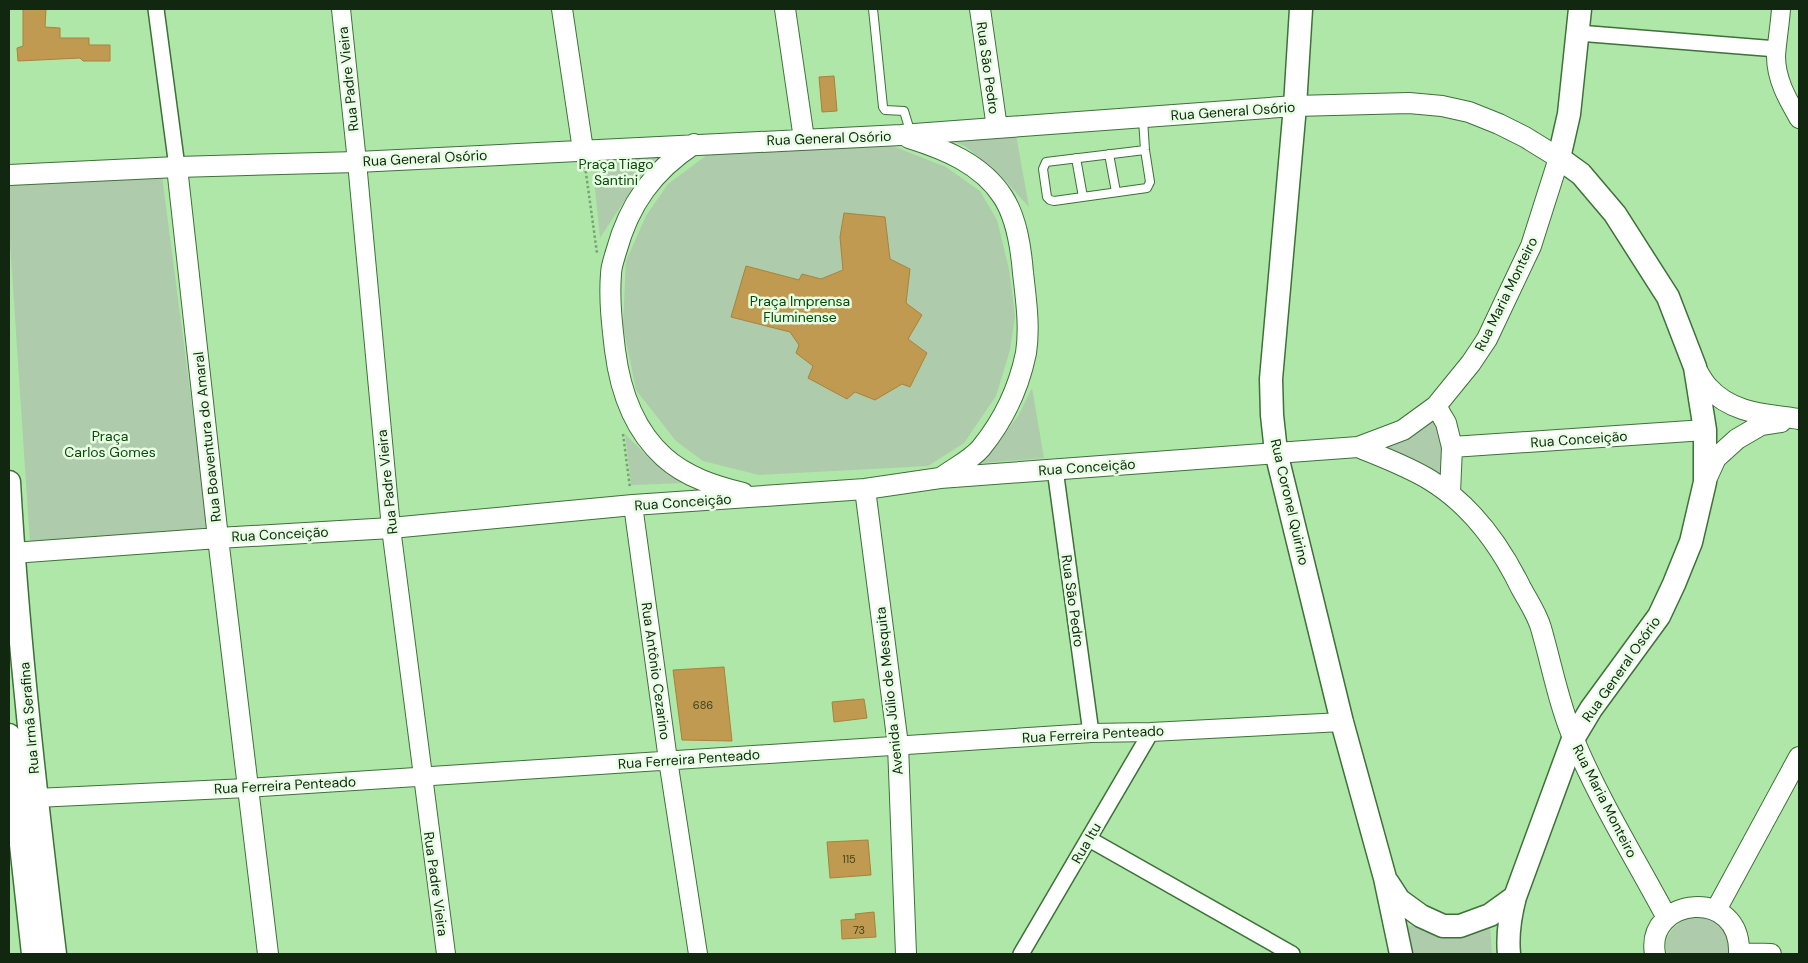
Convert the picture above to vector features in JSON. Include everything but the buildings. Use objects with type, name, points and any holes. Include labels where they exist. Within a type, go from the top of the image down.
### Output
[{"type":"main road","points":[[562,9],[582,150]]},
{"type":"main road","points":[[785,9],[804,139]]},
{"type":"main road","name":"Rua São Pedro","points":[[980,9],[996,128]]},
{"type":"main road","name":"Rua Coronel Quirino","points":[[1301,9],[1295,106],[1272,379],[1272,415],[1276,452],[1342,722],[1385,878],[1401,954]]},
{"type":"main road","name":"Rua Maria Monteiro","points":[[1358,447],[1403,430],[1436,406],[1471,363],[1487,339],[1531,246],[1559,158],[1569,114],[1580,9]]},
{"type":"main road","name":"Rua General Osório","points":[[9,175],[177,167],[357,162],[906,135],[1295,106],[1409,103],[1442,106],[1469,112],[1525,137],[1559,158],[1580,174],[1615,214],[1668,297],[1695,367],[1705,430],[1705,482],[1691,542],[1659,616],[1591,709],[1574,738],[1515,897],[1509,920],[1509,954]]},
{"type":"main road","points":[[906,135],[958,157],[990,181],[1003,197],[1012,214],[1022,264],[1027,308],[1026,352],[1013,397],[980,449],[940,478]]},
{"type":"main road","points":[[694,144],[671,159],[652,178],[621,234],[611,272],[613,327],[618,372],[624,394],[634,417],[648,439],[663,456],[680,468],[716,486],[757,497]]},
{"type":"main road","name":"Rua Boaventura do Amaral","points":[[177,167],[218,538],[268,954]]},
{"type":"main road","points":[[1695,367],[1707,386],[1720,399],[1738,408],[1758,414],[1799,419]]},
{"type":"main road","points":[[1436,406],[1446,423],[1452,447],[1450,493]]},
{"type":"main road","points":[[1705,482],[1716,458],[1737,439],[1761,424],[1799,419]]},
{"type":"main road","name":"Rua Conceição","points":[[1452,447],[1705,430]]},
{"type":"main road","name":"Rua Maria Monteiro","points":[[1358,447],[1422,475],[1450,493],[1472,514],[1491,537],[1510,566],[1540,626],[1561,701],[1586,768],[1667,918]]},
{"type":"main road","name":"Rua Conceição","points":[[11,553],[391,528],[633,506],[865,489],[940,478],[1358,447]]},
{"type":"main road","name":"Rua Irmã Serafina","points":[[9,482],[20,796],[33,954]]},
{"type":"main road","name":"Avenida Júlio de Mesquita","points":[[865,489],[898,745],[906,954]]},
{"type":"main road","name":"Rua Irmã Serafina","points":[[9,735],[20,796],[55,954]]},
{"type":"main road","points":[[1716,910],[1799,757]]},
{"type":"main road","points":[[1385,878],[1399,900],[1421,916],[1443,926],[1460,926],[1490,915],[1515,897]]},
{"type":"main road","points":[[1655,954],[1655,939],[1660,927],[1667,918],[1682,908],[1699,906],[1716,910],[1727,918],[1735,928],[1739,940],[1740,954],[1771,954]]},
{"type":"street","name":"Rua Boaventura do Amaral","points":[[156,9],[177,167]]},
{"type":"street","name":"Rua Padre Vieira","points":[[340,9],[357,162],[391,528],[446,954]]},
{"type":"street","points":[[1782,9],[1776,57],[1779,76],[1786,97],[1799,119]]},
{"type":"street","points":[[1578,32],[1777,48]]},
{"type":"street","name":"Rua São Pedro","points":[[1055,470],[1091,733]]},
{"type":"street","name":"Rua Antônio Cezarino","points":[[633,506],[668,760],[698,954]]},
{"type":"street","name":"Rua Ferreira Penteado","points":[[20,796],[248,788],[1091,733],[1151,732],[1342,722]]},
{"type":"street","name":"Rua Itu","points":[[1021,954],[1151,732]]},
{"type":"street","points":[[1089,839],[1292,954]]},
{"type":"lane","points":[[873,9],[883,107],[885,110],[904,111],[906,135]]},
{"type":"lane","points":[[1143,117],[1145,150],[1150,182],[1147,188],[1054,201],[1047,197],[1044,165],[1046,162],[1145,150]]},
{"type":"lane","points":[[1109,154],[1116,192]]},
{"type":"lane","points":[[1076,158],[1082,197]]},
{"type":"green space","points":[[937,135],[1016,135],[1029,207],[1000,175],[965,146]]},
{"type":"green space","name":"Praça Imprensa Fluminense","points":[[882,142],[946,167],[980,191],[997,220],[1009,269],[1015,316],[1010,350],[996,396],[964,443],[928,466],[759,475],[703,461],[676,441],[636,390],[623,325],[626,261],[646,216],[668,184],[715,149]]},
{"type":"green space","name":"Praça Tiago Santini","points":[[591,149],[666,149],[645,169],[600,238]]},
{"type":"green space","name":"Praça Carlos Gomes","points":[[162,176],[208,529],[30,543],[9,227],[9,182]]},
{"type":"green space","points":[[1032,388],[1044,458],[982,463],[1018,416]]},
{"type":"green space","points":[[1433,417],[1443,446],[1443,478],[1380,447]]},
{"type":"green space","points":[[625,434],[654,463],[684,483],[631,485]]},
{"type":"green space","points":[[1699,916],[1710,917],[1727,931],[1731,954],[1667,954],[1667,939],[1674,928],[1685,920]]},
{"type":"green space","points":[[1402,924],[1454,935],[1490,927],[1492,954],[1408,954]]}]
